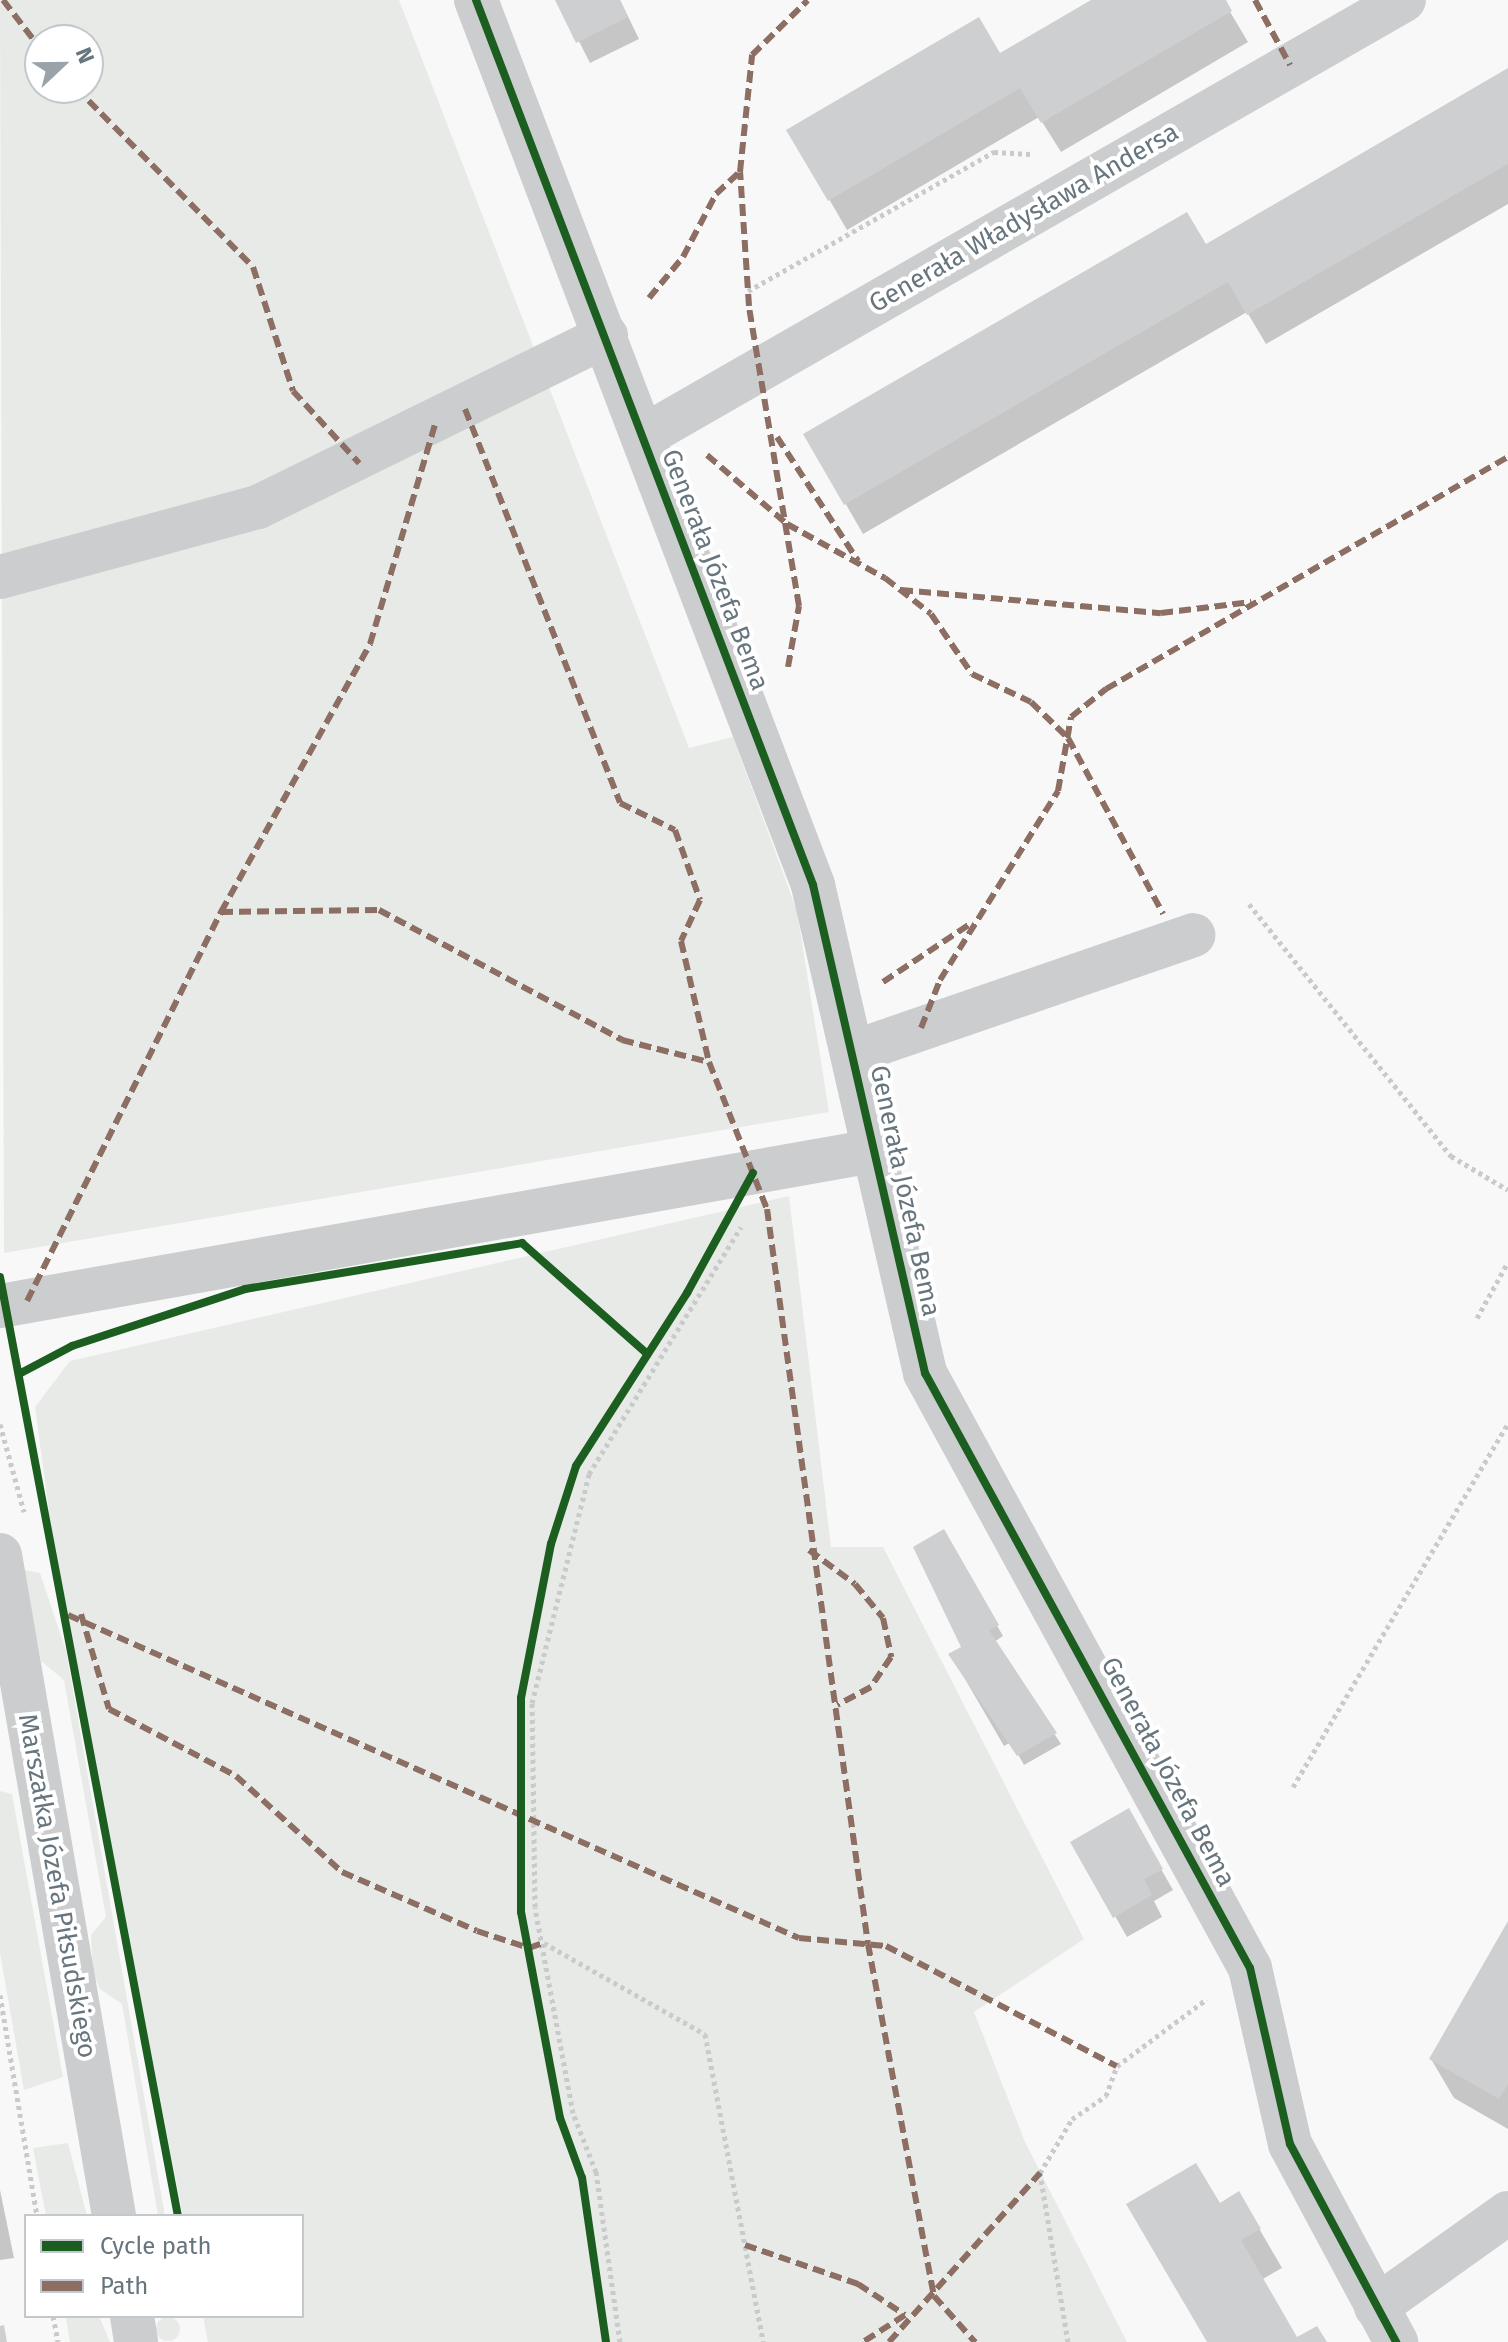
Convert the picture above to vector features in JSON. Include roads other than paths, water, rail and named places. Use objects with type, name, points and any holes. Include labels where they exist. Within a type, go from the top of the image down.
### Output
[{"type":"street","name":"Generała Józefa Bema","points":[[476,0],[813,885],[854,1052],[873,1151],[925,1373],[1250,1968],[1290,2144],[1386,2324]]},
{"type":"street","name":"Generała Władysława Andersa","points":[[644,436],[1404,0]]},
{"type":"street","points":[[0,577],[258,507],[606,336]]},
{"type":"street","points":[[854,1052],[1193,935]]},
{"type":"street","points":[[0,1306],[873,1151]]},
{"type":"street","name":"Marszałka Józefa Piłsudskiego","points":[[13,1540],[114,2214]]},
{"type":"street","points":[[1386,2324],[1508,2213]]},
{"type":"street","points":[[132,2318],[136,2342]]}]
